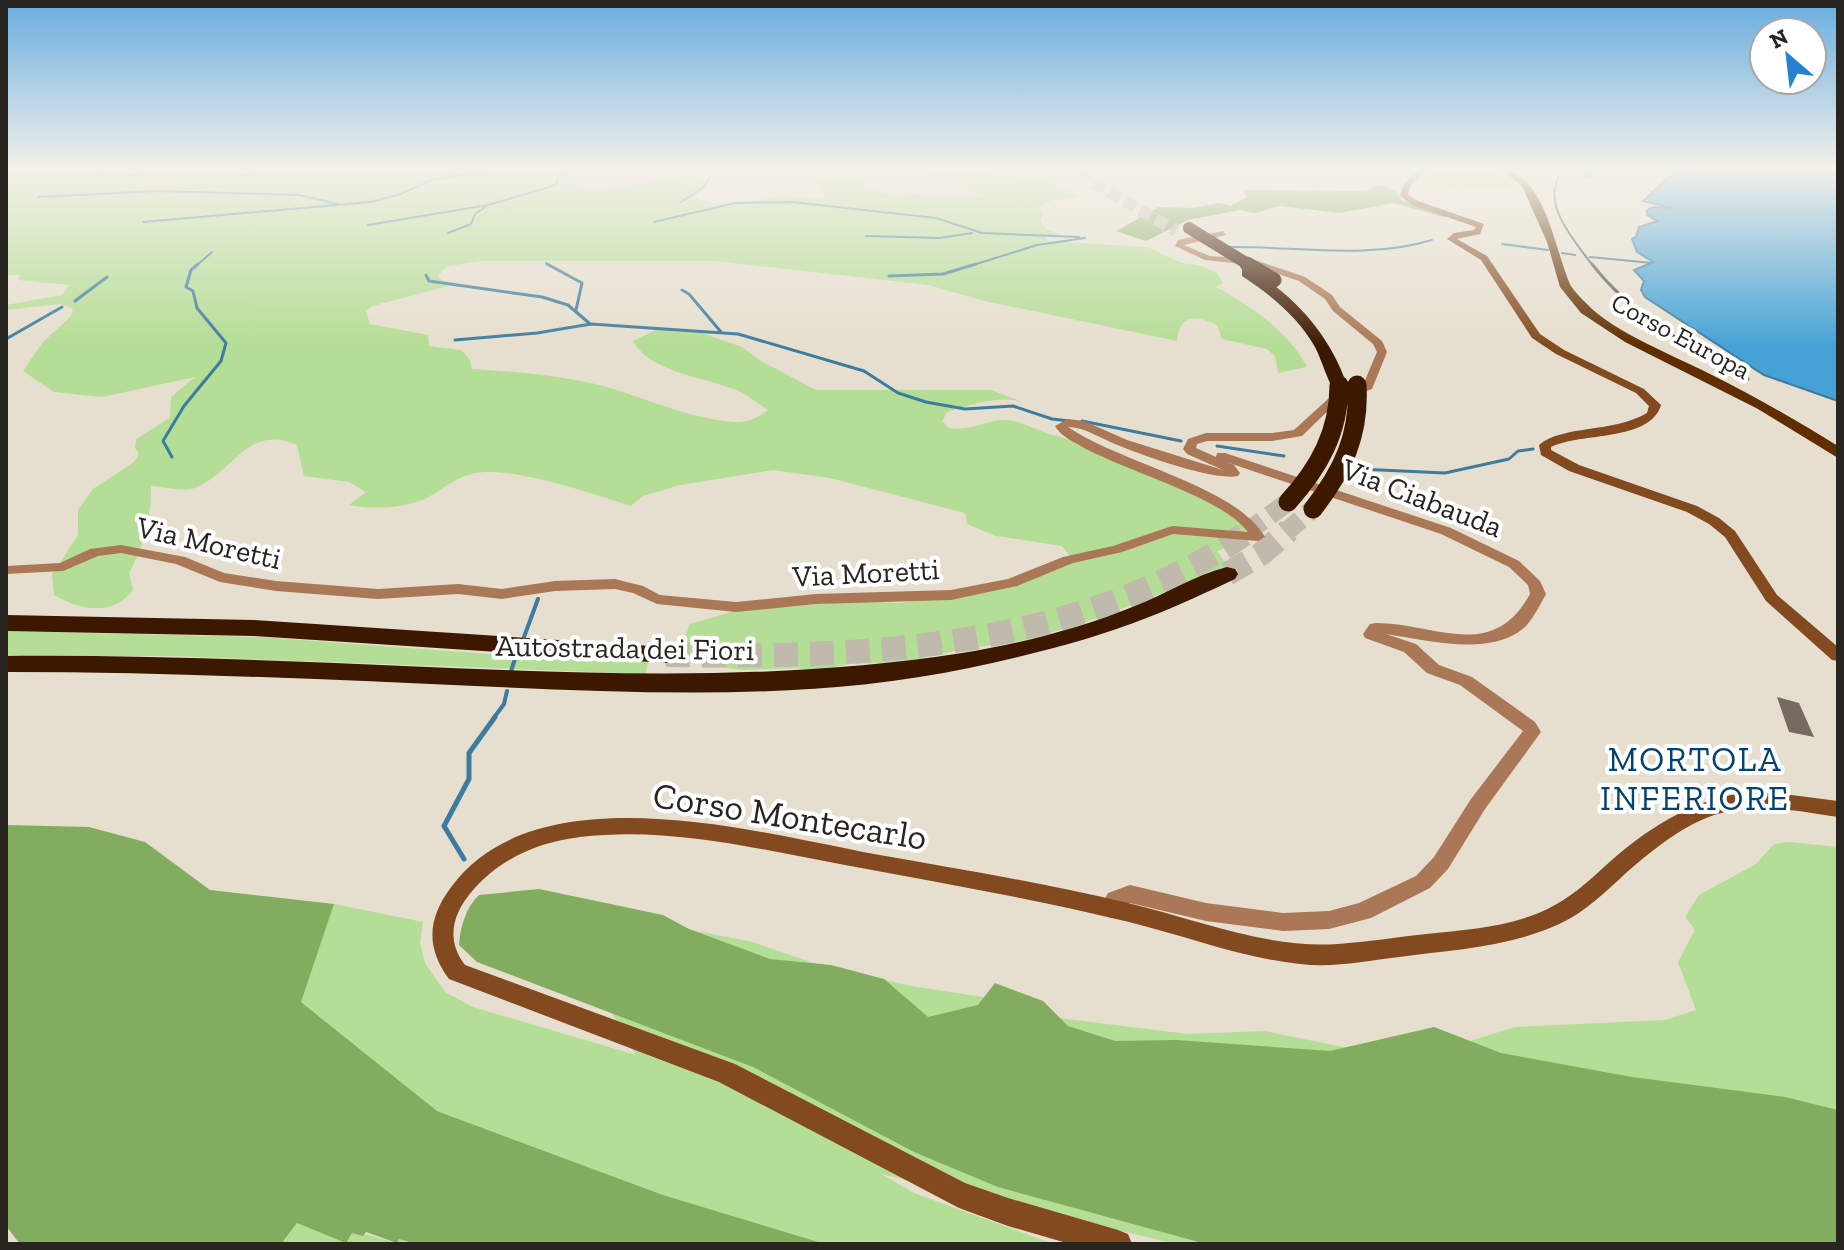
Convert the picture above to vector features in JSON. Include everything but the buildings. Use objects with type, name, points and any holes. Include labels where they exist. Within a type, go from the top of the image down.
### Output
[{"type":"highway","points":[[1183,229],[1292,306],[1312,328],[1348,385]]},
{"type":"highway","points":[[1184,229],[1274,280],[1304,303],[1334,337],[1359,419],[1349,455],[1332,486],[1313,509]]},
{"type":"highway","points":[[1288,502],[1313,475],[1331,440],[1348,385]]},
{"type":"highway","name":"Autostrada dei Fiori","points":[[6,664],[158,666],[636,684],[780,682],[860,677],[928,669],[1052,643],[1135,617],[1227,574]]},
{"type":"highway","name":"Autostrada dei Fiori","points":[[6,623],[231,625],[527,648],[666,655]]},
{"type":"main road","points":[[1479,229],[1453,236],[1452,241],[1484,258],[1531,333],[1556,350],[1640,391],[1655,405],[1652,415],[1635,425],[1601,434],[1554,440],[1545,445],[1545,452],[1574,468],[1692,509],[1714,521],[1730,534],[1771,598],[1838,656]]},
{"type":"main road","name":"Corso Europa","points":[[1545,229],[1568,291],[1585,310],[1630,339],[1763,406],[1838,453]]},
{"type":"main road","name":"Corso Montecarlo","points":[[1118,1244],[1008,1212],[959,1194],[713,1068],[457,972],[441,948],[439,935],[442,920],[453,900],[475,874],[520,844],[541,836],[594,828],[718,833],[1111,909],[1301,954],[1365,951],[1502,933],[1530,926],[1567,909],[1668,828],[1713,803],[1753,799],[1838,809]]},
{"type":"street","points":[[1192,442],[1206,437],[1272,437],[1298,433],[1333,400],[1368,387],[1382,352],[1378,343],[1336,309],[1329,297],[1302,279],[1258,264],[1208,258],[1179,246],[1181,242],[1223,233]]},
{"type":"street","name":"Via Moretti","points":[[6,570],[63,567],[95,552],[121,549],[180,560],[220,577],[276,586],[378,594],[458,589],[502,594],[555,586],[615,584],[638,589],[657,599],[736,607],[816,599],[951,595],[1028,578],[1068,560],[1117,549],[1162,532],[1182,530],[1258,537],[1252,526],[1228,508],[1103,453],[1061,426],[1080,424],[1148,451],[1222,474],[1233,473],[1229,468],[1191,451],[1192,442]]},
{"type":"street","name":"Via Ciabauda","points":[[1111,909],[1116,899],[1130,894],[1206,912],[1283,922],[1329,920],[1363,911],[1423,882],[1441,863],[1478,804],[1532,732],[1529,726],[1466,681],[1433,669],[1410,648],[1371,634],[1376,628],[1474,640],[1503,634],[1518,625],[1538,594],[1524,571],[1446,531],[1219,456],[1192,442]]},
{"type":"green space","points":[[6,229],[1047,229],[1061,234],[1046,236],[1047,241],[1147,247],[1182,263],[1217,273],[1223,283],[1216,287],[1268,321],[1290,342],[1307,367],[1278,373],[1275,356],[1267,349],[1222,339],[1217,325],[1202,319],[1185,321],[1177,341],[985,301],[928,285],[715,261],[483,261],[448,266],[437,276],[449,286],[372,306],[366,311],[370,324],[428,335],[429,346],[461,350],[470,360],[472,369],[566,378],[620,391],[690,414],[734,422],[752,419],[768,410],[741,392],[682,374],[653,361],[633,341],[658,329],[694,330],[742,347],[761,361],[816,390],[991,390],[1023,402],[995,400],[975,404],[947,412],[942,421],[949,428],[959,429],[997,421],[1014,421],[1101,450],[1182,486],[1252,531],[1248,539],[1217,551],[1229,568],[1081,624],[1021,641],[904,662],[849,664],[820,670],[744,670],[706,665],[682,645],[690,624],[738,610],[861,601],[899,603],[990,592],[1059,568],[1070,556],[1062,546],[996,536],[967,524],[965,513],[830,478],[773,470],[680,485],[643,496],[631,506],[553,482],[491,472],[461,478],[413,503],[385,507],[349,505],[366,492],[349,482],[304,476],[297,445],[266,440],[253,445],[195,488],[151,486],[146,531],[129,573],[133,590],[115,604],[85,607],[54,595],[52,575],[78,535],[78,510],[93,489],[134,462],[139,454],[135,448],[136,439],[170,418],[171,397],[195,377],[102,397],[54,392],[23,371],[43,342],[71,316],[73,308],[60,304],[6,310],[6,305],[62,295],[69,285],[18,280],[20,275],[6,275]]},
{"type":"green space","points":[[1119,229],[1169,229],[1146,241],[1116,231]]},
{"type":"green space","points":[[6,631],[261,637],[530,657],[648,662],[646,674],[170,656],[6,656]]},
{"type":"green space","points":[[6,825],[89,827],[145,842],[210,890],[334,904],[301,1002],[437,1111],[663,1195],[825,1244],[416,1244],[399,1239],[397,1243],[366,1232],[363,1236],[352,1233],[346,1243],[297,1223],[281,1244],[20,1244],[6,1226]]},
{"type":"green space","points":[[1789,842],[1838,847],[1838,1244],[1176,1244],[881,1174],[914,1193],[1054,1244],[825,1244],[663,1195],[437,1111],[300,1001],[334,904],[423,922],[420,943],[425,963],[445,992],[473,1007],[636,1055],[600,992],[675,927],[753,942],[813,963],[911,986],[989,998],[1050,1017],[1188,1034],[1264,1031],[1368,1052],[1470,1041],[1515,1027],[1665,1020],[1696,1010],[1678,962],[1695,930],[1685,917],[1699,895],[1756,864],[1774,844]]},
{"type":"green space","points":[[539,889],[663,915],[689,929],[770,959],[831,965],[884,979],[928,1017],[978,1005],[995,983],[1043,1001],[1068,1026],[1115,1041],[1176,1040],[1330,1051],[1434,1027],[1501,1053],[1632,1077],[1785,1097],[1838,1110],[1838,1244],[1206,1244],[998,1187],[914,1152],[753,1067],[477,962],[459,945],[464,918],[479,895]]},
{"type":"green space","points":[[297,1223],[360,1233],[396,1243],[399,1239],[416,1244],[281,1244]]},
{"type":"water","points":[[1638,229],[1838,229],[1838,401],[1764,375],[1645,297],[1641,290],[1644,281],[1634,270],[1653,262],[1637,252],[1632,239]]},
{"type":"waterway","points":[[448,233],[457,229]]},
{"type":"waterway","points":[[971,229],[982,233],[1079,237]]},
{"type":"waterway","points":[[866,236],[940,238],[972,233]]},
{"type":"waterway","points":[[970,266],[1037,245],[1085,238]]},
{"type":"waterway","points":[[1227,247],[1356,251],[1432,240]]},
{"type":"waterway","points":[[1502,244],[1548,250]]},
{"type":"waterway","points":[[196,266],[212,252]]},
{"type":"waterway","points":[[1562,253],[1575,255]]},
{"type":"waterway","points":[[1590,257],[1652,263]]},
{"type":"waterway","points":[[546,263],[551,266]]},
{"type":"waterway","points":[[172,457],[163,441],[184,406],[221,361],[226,343],[197,308],[193,291],[186,287],[191,270],[198,264]]},
{"type":"waterway","points":[[547,264],[582,283],[576,310]]},
{"type":"waterway","points":[[889,276],[943,274],[976,264]]},
{"type":"waterway","points":[[426,275],[429,281],[542,297],[568,305],[589,323]]},
{"type":"waterway","points":[[75,301],[107,277]]},
{"type":"waterway","points":[[682,290],[689,294],[721,332]]},
{"type":"waterway","points":[[6,339],[62,307]]},
{"type":"waterway","points":[[455,340],[537,333],[591,324],[738,334],[864,371],[898,393],[926,402],[965,409],[1013,406],[1052,419],[1069,421]]},
{"type":"waterway","points":[[1082,421],[1181,441]]},
{"type":"waterway","points":[[1217,446],[1284,456]]},
{"type":"waterway","points":[[1359,469],[1445,473],[1509,459],[1518,451],[1533,449]]},
{"type":"waterway","points":[[524,637],[538,599]]},
{"type":"waterway","points":[[511,671],[516,656]]},
{"type":"waterway","points":[[493,719],[504,704],[507,691]]},
{"type":"waterway","points":[[464,859],[444,826],[469,779],[469,753],[495,717]]},
{"type":"tunnel","points":[[1248,531],[1288,502]]},
{"type":"tunnel","points":[[1286,532],[1313,509]]},
{"type":"tunnel","points":[[1227,574],[1261,554],[1289,530]]},
{"type":"tunnel","points":[[666,655],[817,654],[970,639],[1044,623],[1116,601],[1185,570],[1248,531]]},
{"type":"railway","points":[[1567,229],[1593,266]]},
{"type":"railway","points":[[1592,264],[1625,300],[1644,315],[1684,343],[1748,379]]},
{"type":"district","name":"MORTOLA INFERIORE","points":[[1695,778]]}]
